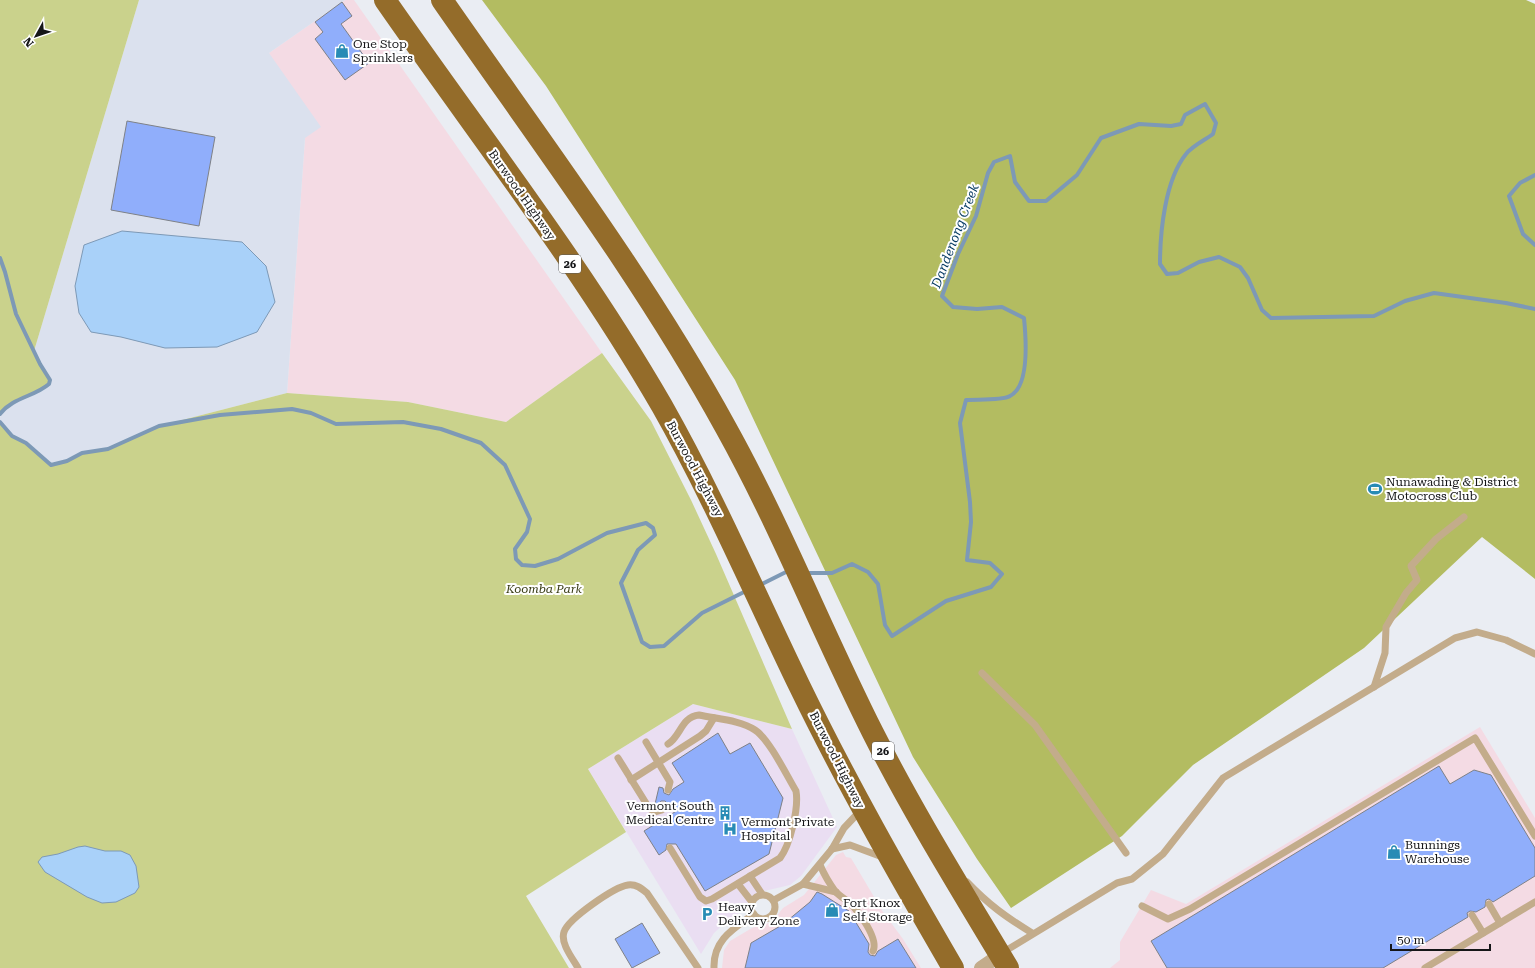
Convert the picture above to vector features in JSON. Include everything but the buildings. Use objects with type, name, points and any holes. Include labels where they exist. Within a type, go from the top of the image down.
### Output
[{"type":"highway","name":"Burwood Highway","points":[[385,0],[612,325],[689,455],[733,541],[770,624],[862,809],[953,968]]},
{"type":"highway","name":"26","points":[[442,0],[604,231],[667,327],[744,461],[877,741],[956,882],[1004,961]]},
{"type":"street","points":[[981,968],[1004,961]]},
{"type":"lane","points":[[1374,687],[1385,653],[1386,627],[1406,593],[1417,580],[1411,566],[1436,539],[1464,518]]},
{"type":"lane","points":[[1004,961],[1032,933],[1117,883],[1132,879],[1142,873],[1163,854],[1223,778],[1455,638],[1477,632],[1506,640],[1535,654]]},
{"type":"lane","points":[[982,673],[1035,725],[1126,853]]},
{"type":"lane","points":[[668,744],[677,736],[684,723],[693,715],[699,714],[745,725],[756,731],[764,739],[796,791],[798,801],[786,851],[780,858],[712,899],[706,901],[700,897],[694,880],[671,850],[679,848]]},
{"type":"lane","points":[[632,780],[700,736],[706,731],[714,718]]},
{"type":"lane","points":[[1142,906],[1168,919],[1190,909],[1475,738],[1535,836]]},
{"type":"lane","points":[[646,742],[670,782],[668,790]]},
{"type":"lane","points":[[618,758],[649,808],[655,812],[662,810],[663,806]]},
{"type":"lane","points":[[774,900],[803,884],[832,849],[844,828],[862,809]]},
{"type":"lane","points":[[832,849],[850,846],[891,861]]},
{"type":"lane","points":[[820,865],[825,877],[836,893],[851,904],[864,921],[875,942],[873,951]]},
{"type":"lane","points":[[750,876],[762,894]]},
{"type":"lane","points":[[956,882],[966,881],[988,904],[1032,933]]},
{"type":"lane","points":[[738,884],[752,902],[752,911],[754,914],[762,919],[770,917],[776,908],[774,900],[766,894],[758,895],[752,902]]},
{"type":"lane","points":[[803,884],[836,893]]},
{"type":"lane","points":[[578,968],[564,943],[563,932],[585,910],[627,885],[637,886],[647,893],[698,968]]},
{"type":"lane","points":[[1425,968],[1535,902]]},
{"type":"lane","points":[[1489,904],[1500,923]]},
{"type":"lane","points":[[714,968],[714,954],[726,934],[754,914]]},
{"type":"lane","points":[[1472,915],[1483,933]]},
{"type":"shaded area","points":[[139,0],[345,0],[269,53],[321,127],[305,138],[287,393],[159,426],[108,449],[82,453],[67,461],[51,465],[26,443],[12,436],[0,422],[0,414],[14,401],[43,389],[49,384],[49,380],[34,351]]},
{"type":"shaded area","points":[[345,0],[354,0],[602,353],[506,422],[408,402],[287,393],[305,138],[269,53]]},
{"type":"shaded area","name":"Vermont Private Hospital","points":[[693,704],[792,729],[837,827],[801,876],[790,885],[756,893],[737,915],[727,921],[714,933],[701,954],[588,769]]},
{"type":"shaded area","name":"Bunnings Warehouse","points":[[1480,727],[1535,818],[1535,968],[1110,968],[1120,960],[1120,942],[1151,890],[1186,904]]},
{"type":"shaded area","name":"Fort Knox Self Storage","points":[[843,852],[846,857],[851,858],[883,912],[903,939],[921,968],[722,968],[724,950],[730,941],[752,928],[772,922],[783,908],[804,895],[836,855]]},
{"type":"green space","points":[[0,0],[139,0],[34,351],[50,380],[49,384],[37,392],[17,400],[5,408],[0,414]]},
{"type":"green space","points":[[482,0],[1526,0],[1535,4],[1535,579],[1482,537],[1364,648],[1193,765],[1122,836],[1011,908],[977,859],[913,757],[735,380],[546,86]]},
{"type":"green space","name":"Koomba Park","points":[[602,353],[651,421],[691,500],[792,729],[693,704],[588,769],[626,832],[526,896],[569,968],[0,968],[0,422],[12,436],[26,443],[51,465],[67,461],[82,453],[108,449],[159,426],[287,393],[408,402],[506,422]]},
{"type":"water","points":[[122,231],[242,242],[266,266],[275,302],[257,332],[217,347],[165,348],[121,337],[91,332],[79,313],[75,286],[84,245]]},
{"type":"water","points":[[85,846],[105,851],[121,851],[130,855],[136,866],[139,887],[135,893],[116,902],[102,903],[87,897],[45,872],[38,862],[42,857]]},
{"type":"waterway","name":"Dandenong Creek","points":[[805,573],[832,573],[852,564],[868,572],[878,584],[885,625],[892,636],[946,601],[991,587],[1002,574],[990,563],[967,560],[971,522],[970,502],[960,423],[966,400],[1001,399],[1010,396],[1016,391],[1024,372],[1026,349],[1024,318],[1002,307],[977,309],[953,307],[942,296],[958,254],[976,216],[988,173],[994,162],[1010,156],[1015,182],[1029,201],[1046,201],[1077,175],[1101,138],[1139,124],[1171,126],[1181,124],[1185,115],[1205,104],[1216,123],[1213,134],[1186,154],[1173,178],[1165,207],[1161,237],[1160,264],[1167,274],[1178,273],[1199,262],[1219,257],[1240,267],[1248,278],[1262,310],[1271,318],[1374,316],[1405,301],[1434,293],[1506,303],[1535,309]]},
{"type":"waterway","name":"Dandenong Creek","points":[[1535,175],[1520,183],[1509,196],[1523,234],[1535,245]]},
{"type":"waterway","name":"Dandenong Creek","points":[[0,258],[16,314],[40,364],[50,380],[49,384],[37,392],[17,400],[5,408],[0,414]]},
{"type":"waterway","name":"Dandenong Creek","points":[[0,422],[12,436],[26,443],[51,465],[67,461],[82,453],[108,449],[159,426],[220,415],[292,409],[311,413],[336,424],[403,422],[441,429],[481,443],[505,465],[530,519],[527,532],[515,549],[516,559],[522,565],[535,566],[558,559],[607,533],[646,523],[653,528],[655,535],[638,550],[621,583],[642,642],[650,647],[664,646],[702,613],[748,590]]},
{"type":"waterway","name":"Dandenong Creek","points":[[760,585],[786,572],[790,572]]},
{"type":"place","name":"One Stop Sprinklers","points":[[342,51]]},
{"type":"place","name":"Nunawading & District Motocross Club","points":[[1375,489]]},
{"type":"place","name":"Vermont South Medical Centre","points":[[725,813]]},
{"type":"place","name":"Vermont Private Hospital","points":[[730,829]]},
{"type":"place","name":"Bunnings Warehouse","points":[[1394,852]]},
{"type":"place","name":"Fort Knox Self Storage","points":[[832,910]]},
{"type":"place","name":"Heavy Delivery Zone","points":[[707,914]]}]
